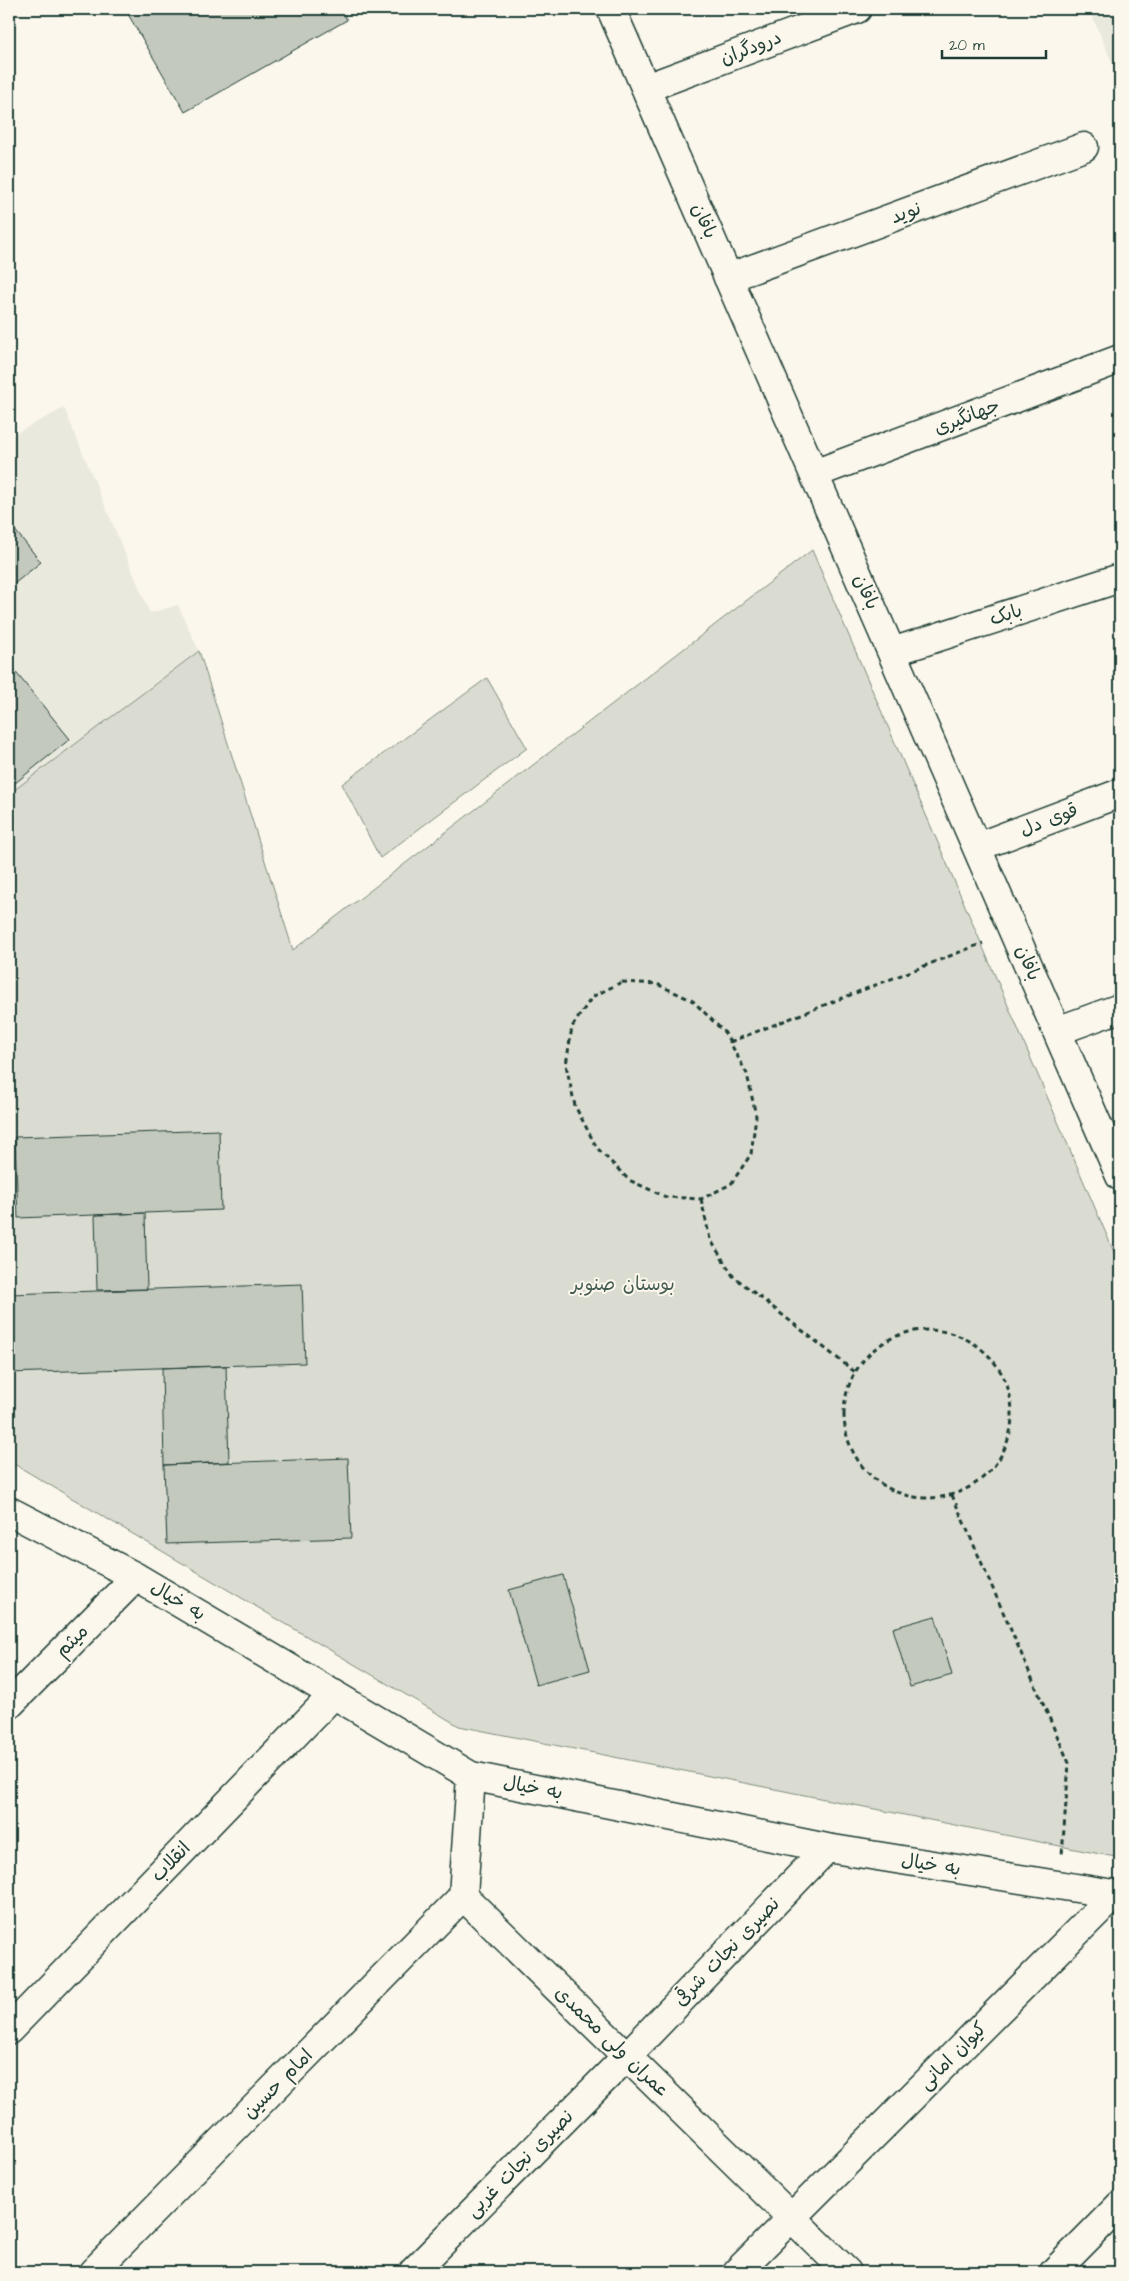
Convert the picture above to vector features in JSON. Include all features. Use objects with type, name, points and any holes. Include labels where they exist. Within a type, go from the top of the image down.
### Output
[{"type":"street","name":"بافان","points":[[611,9],[1120,1176]]},
{"type":"street","name":"درودگران","points":[[646,88],[857,9]]},
{"type":"street","name":"نوید","points":[[728,278],[1084,148]]},
{"type":"street","name":"جهانگیری","points":[[814,474],[1120,359]]},
{"type":"street","name":"بابک","points":[[892,652],[1120,578]]},
{"type":"street","name":"قوی دل","points":[[977,847],[1120,793]]},
{"type":"street","points":[[1057,1031],[1120,1008]]},
{"type":"street","name":"به خیال","points":[[9,1511],[136,1576],[471,1776],[827,1848],[1117,1895]]},
{"type":"street","name":"میثم","points":[[9,1705],[136,1576]]},
{"type":"street","name":"انقلاب","points":[[9,2030],[334,1694]]},
{"type":"street","points":[[463,1896],[471,1776]]},
{"type":"street","name":"نصیری نجات شرقی","points":[[627,2056],[827,1848]]},
{"type":"street","name":"کیوان امانی","points":[[737,2272],[1117,1895]]},
{"type":"street","name":"عمران ولی محمدی","points":[[463,1896],[847,2272]]},
{"type":"street","name":"امام حسین","points":[[93,2272],[463,1896]]},
{"type":"street","name":"نصیری نجات غربی","points":[[414,2272],[627,2056]]},
{"type":"street","points":[[1054,2272],[1120,2205]]},
{"type":"path","points":[[730,1042],[1014,931]]},
{"type":"path","points":[[622,982],[657,984],[693,1001],[725,1033],[730,1042],[747,1074],[756,1116],[751,1154],[731,1184],[701,1199],[666,1197],[629,1180],[597,1148],[575,1106],[566,1065],[572,1026],[592,997],[622,982]]},
{"type":"path","points":[[701,1199],[710,1239],[733,1276],[855,1372]]},
{"type":"path","points":[[922,1330],[943,1330],[963,1336],[981,1347],[996,1362],[1006,1381],[1012,1401],[1013,1422],[1008,1442],[999,1461],[986,1476],[970,1487],[952,1495],[932,1498],[913,1496],[894,1491],[877,1481],[863,1468],[852,1450],[845,1431],[843,1411],[847,1391],[855,1372],[867,1356],[882,1343],[902,1334],[922,1330]]},
{"type":"path","points":[[952,1495],[1069,1763],[1060,1886]]},
{"type":"shaded area","points":[[1089,9],[1120,9],[1120,81]]},
{"type":"shaded area","points":[[64,408],[150,613],[178,605],[199,651],[9,794],[9,437]]},
{"type":"green space","name":"بوستان صنوبر","points":[[812,550],[1120,1266],[1120,1858],[459,1726],[9,1461],[9,794],[199,651],[293,950]]},
{"type":"green space","points":[[487,678],[527,748],[380,858],[342,784]]},
{"type":"building","points":[[125,9],[341,9],[347,20],[185,112]]},
{"type":"building","points":[[9,523],[41,562],[9,588]]},
{"type":"building","points":[[9,664],[70,739],[9,788]]},
{"type":"building","points":[[219,1130],[221,1210],[18,1218],[15,1137]]},
{"type":"building","points":[[145,1213],[147,1289],[97,1290],[95,1215]]},
{"type":"building","points":[[302,1284],[305,1363],[9,1373],[9,1294]]},
{"type":"building","points":[[226,1366],[229,1462],[164,1465],[162,1368]]},
{"type":"building","points":[[348,1458],[351,1538],[167,1544],[164,1465]]},
{"type":"building","points":[[563,1575],[590,1670],[536,1685],[509,1590]]},
{"type":"building","points":[[935,1616],[952,1675],[910,1687],[893,1628]]}]
